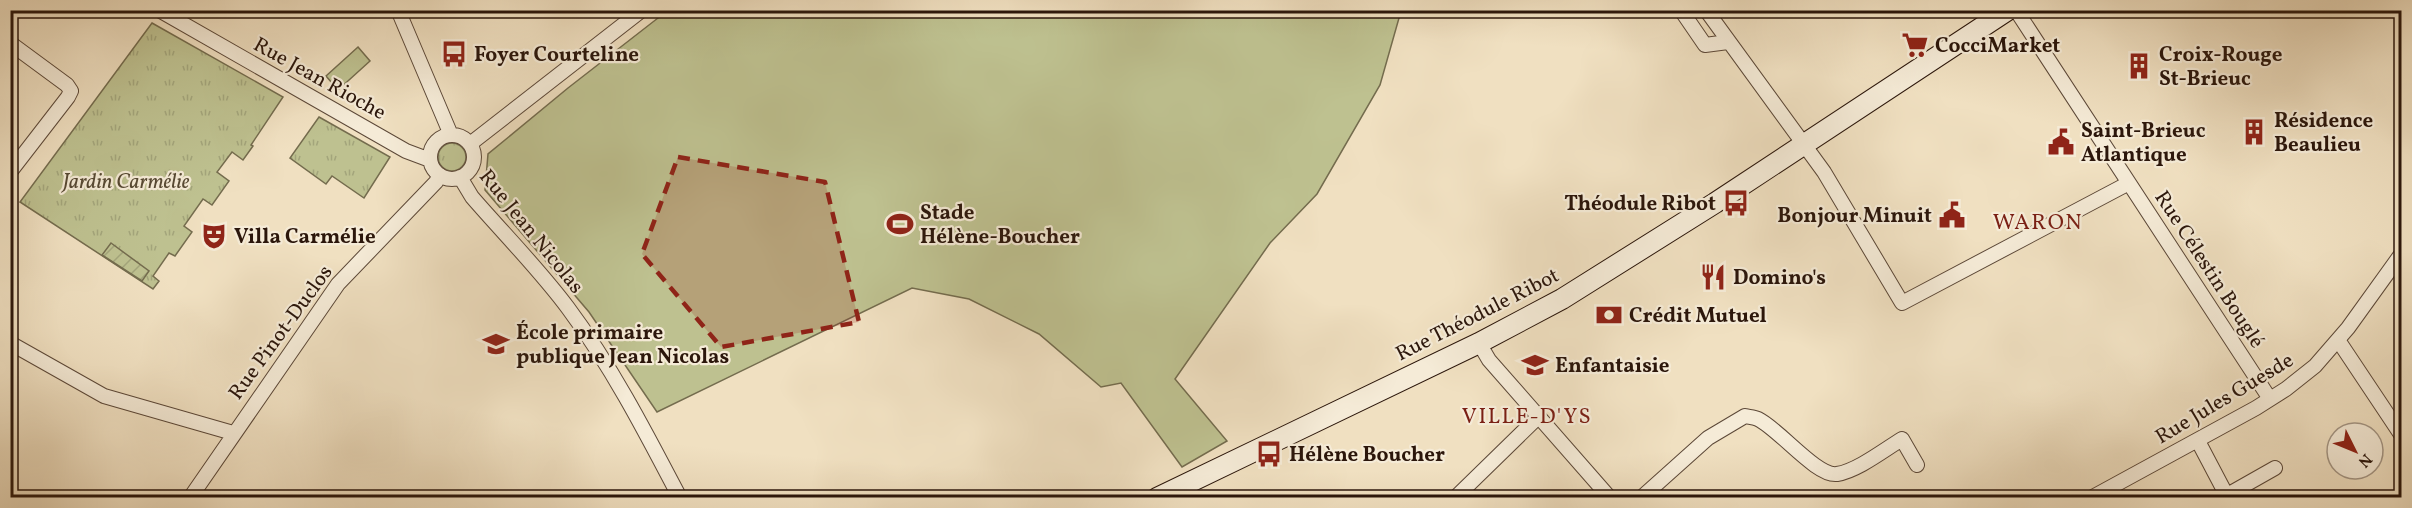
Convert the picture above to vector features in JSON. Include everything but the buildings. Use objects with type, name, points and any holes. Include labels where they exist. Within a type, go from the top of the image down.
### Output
[{"type":"main road","name":"Rue Théodule Ribot","points":[[1156,498],[1479,343],[1571,293],[1803,145],[2008,10]]},
{"type":"street","name":"Rue Jean Rioche","points":[[159,10],[406,151],[430,160]]},
{"type":"street","points":[[398,10],[452,135]]},
{"type":"street","points":[[470,144],[642,10]]},
{"type":"street","points":[[1681,10],[1705,45],[1728,42]]},
{"type":"street","points":[[1706,10],[1824,172],[1902,303],[2129,183]]},
{"type":"street","name":"Rue Célestin Bouglé","points":[[2016,10],[2270,399]]},
{"type":"street","points":[[10,43],[67,85],[70,91],[68,97],[10,172]]},
{"type":"street","points":[[452,135],[465,139],[470,144],[473,150],[473,165],[460,177],[450,179],[440,175],[432,167],[430,160],[431,152],[438,140],[452,135]]},
{"type":"street","name":"Rue Pinot-Duclos","points":[[191,496],[338,284],[436,182],[440,175]]},
{"type":"street","name":"Rue Jean Nicolas","points":[[460,177],[472,197],[567,308],[589,339],[622,389],[680,498]]},
{"type":"street","name":"Rue Jules Guesde","points":[[2091,498],[2198,441],[2270,399],[2315,366],[2338,340],[2402,253]]},
{"type":"street","points":[[2338,340],[2402,436]]},
{"type":"street","points":[[1479,343],[1489,360],[1610,498]]},
{"type":"street","points":[[10,344],[104,396],[233,433]]},
{"type":"street","points":[[1641,498],[1708,438],[1744,416],[1758,419],[1824,473],[1835,475],[1850,470],[1902,439],[1917,465]]},
{"type":"street","points":[[1455,498],[1538,417]]},
{"type":"street","points":[[2198,441],[2226,497],[2275,468]]},
{"type":"highlighted area","points":[[678,157],[825,182],[859,322],[721,347],[642,254]]},
{"type":"green space","name":"Stade Hélène-Boucher","points":[[667,11],[1401,11],[1380,85],[1317,194],[1270,243],[1175,379],[1227,441],[1182,467],[1121,383],[1101,387],[1039,334],[969,299],[912,288],[657,412],[589,312],[485,190],[488,154]]},
{"type":"green space","name":"Jardin Carmélie","points":[[152,23],[283,97],[243,160],[232,152],[217,172],[229,181],[212,205],[203,199],[184,226],[192,232],[175,256],[169,253],[153,276],[159,281],[153,289],[20,202]]},
{"type":"green space","points":[[358,47],[370,61],[338,90],[326,76]]},
{"type":"green space","points":[[319,117],[390,157],[364,198],[332,176],[326,184],[290,158]]},
{"type":"green space","points":[[452,143],[462,147],[466,157],[462,167],[452,171],[442,167],[438,157],[442,147]]},
{"type":"green space","points":[[111,243],[149,271],[142,281],[102,255]]},
{"type":"place","name":"CocciMarket","points":[[1915,45]]},
{"type":"place","name":"Foyer Courteline","points":[[454,54]]},
{"type":"place","name":"Croix-Rouge St-Brieuc","points":[[2139,66]]},
{"type":"place","name":"Résidence Beaulieu","points":[[2254,132]]},
{"type":"place","name":"Saint-Brieuc Atlantique","points":[[2061,142]]},
{"type":"place","name":"Théodule Ribot","points":[[1736,203]]},
{"type":"place","name":"Bonjour Minuit","points":[[1952,215]]},
{"type":"place","name":"Stade Hélène-Boucher","points":[[900,224]]},
{"type":"place","name":"Villa Carmélie","points":[[214,236]]},
{"type":"place","name":"Domino's","points":[[1713,277]]},
{"type":"place","name":"Crédit Mutuel","points":[[1609,315]]},
{"type":"place","name":"École primaire publique Jean Nicolas","points":[[496,344]]},
{"type":"place","name":"Enfantaisie","points":[[1535,365]]},
{"type":"place","name":"Hélène Boucher","points":[[1269,454]]},
{"type":"district","name":"WARON","points":[[2038,221]]},
{"type":"district","name":"VILLE-D'YS","points":[[1527,415]]}]
